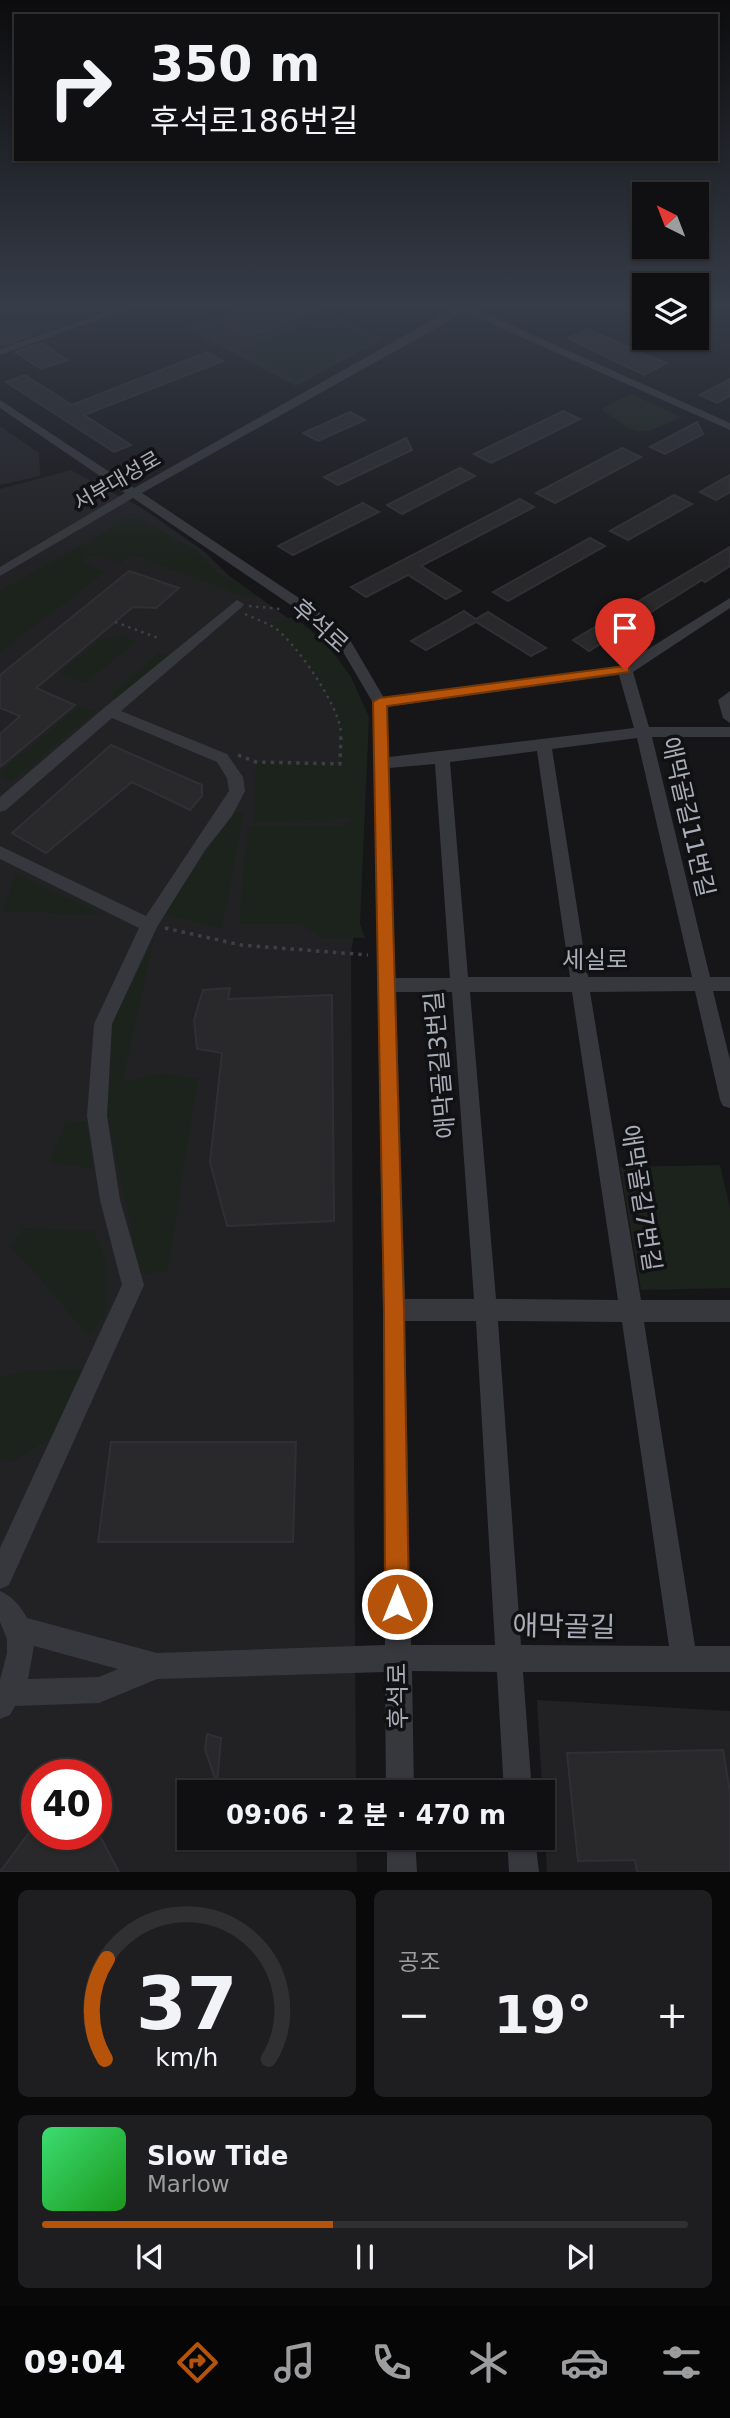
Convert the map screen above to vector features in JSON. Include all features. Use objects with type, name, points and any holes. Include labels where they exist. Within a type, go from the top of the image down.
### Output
[{"type":"street","name":"서부대성로","points":[[0,572],[314,390]]},
{"type":"street","points":[[651,390],[730,427]]},
{"type":"street","name":"후석로","points":[[0,404],[312,613],[345,643],[380,702],[394,1310],[400,1780]]},
{"type":"street","points":[[380,702],[625,670],[730,602]]},
{"type":"street","points":[[0,806],[110,711],[238,608]]},
{"type":"street","name":"애막골길11번길","points":[[625,670],[643,732],[730,1100]]},
{"type":"street","points":[[730,696],[724,700],[730,718]]},
{"type":"street","points":[[0,1576],[133,1285],[110,1200],[97,1115],[103,1024],[149,925],[199,846],[226,812],[237,791],[235,777],[222,758],[110,711]]},
{"type":"street","points":[[383,763],[544,746],[643,732],[730,732]]},
{"type":"street","name":"애막골길7번길","points":[[544,746],[579,984],[633,1312],[684,1660]]},
{"type":"street","name":"애막골길3번길","points":[[442,758],[486,1311],[516,1780]]},
{"type":"street","points":[[0,852],[149,925]]},
{"type":"street","name":"세실로","points":[[386,985],[730,984]]},
{"type":"street","points":[[394,1310],[730,1311]]},
{"type":"street","points":[[0,1604],[12,1615],[19,1629],[22,1646],[19,1670],[5,1699]]},
{"type":"street","points":[[19,1629],[157,1666]]},
{"type":"street","name":"애막골길","points":[[157,1666],[397,1658],[730,1659]]},
{"type":"street","points":[[5,1699],[99,1690],[157,1666]]},
{"type":"street","points":[[401,1850],[402,1872]]},
{"type":"street","points":[[522,1850],[524,1872]]},
{"type":"path","points":[[238,608],[312,613]]},
{"type":"path","points":[[230,751],[256,762],[340,764],[341,724],[314,672],[276,629],[238,608]]},
{"type":"path","points":[[116,622],[161,639]]},
{"type":"path","points":[[149,925],[241,945],[358,954]]},
{"type":"shaded area","points":[[631,394],[681,417],[655,429],[639,431],[624,425],[601,409]]},
{"type":"shaded area","points":[[0,426],[39,453],[40,476],[0,485]]},
{"type":"shaded area","points":[[71,470],[142,508],[205,552],[228,575],[292,621],[353,729],[357,918],[351,952],[356,1780],[177,1780],[177,1850],[356,1850],[357,1872],[0,1872],[0,489]]},
{"type":"shaded area","points":[[127,519],[142,520],[197,551],[216,572],[261,598],[240,595],[133,555],[119,563],[98,555],[86,557],[83,564],[105,572],[0,652],[0,591]]},
{"type":"shaded area","points":[[294,617],[326,643],[351,677],[369,717],[360,924],[365,938],[321,937],[302,924],[239,924],[248,826],[342,826],[354,818],[254,822],[256,762],[340,763],[341,725],[330,699],[300,654],[267,624]]},
{"type":"shaded area","points":[[124,636],[136,642],[85,683],[60,673],[101,639]]},
{"type":"shaded area","points":[[158,653],[168,656],[118,699],[109,696]]},
{"type":"shaded area","points":[[80,706],[95,712],[12,781],[0,776],[0,772]]},
{"type":"shaded area","points":[[234,812],[243,812],[222,929],[163,914]]},
{"type":"shaded area","points":[[16,874],[105,915],[3,911]]},
{"type":"shaded area","points":[[155,936],[122,1082],[160,1073],[198,1079],[167,1272],[140,1273],[107,1114],[112,1025]]},
{"type":"shaded area","points":[[66,1121],[87,1122],[92,1168],[49,1163]]},
{"type":"shaded area","points":[[720,1165],[730,1208],[730,1288],[641,1290],[620,1167]]},
{"type":"shaded area","points":[[24,1228],[94,1231],[106,1262],[106,1313],[89,1337],[9,1247]]},
{"type":"shaded area","points":[[82,1369],[72,1424],[13,1462],[0,1459],[0,1377],[24,1371]]},
{"type":"shaded area","points":[[537,1700],[730,1711],[730,1872],[547,1872],[546,1850],[555,1850],[555,1780],[542,1780]]},
{"type":"building","points":[[19,390],[49,390],[72,405],[109,390],[147,390],[84,415],[131,445],[114,452]]},
{"type":"building","points":[[709,390],[730,390],[730,396],[717,403],[700,395]]},
{"type":"building","points":[[563,411],[580,419],[491,463],[474,454]]},
{"type":"building","points":[[350,412],[365,420],[318,441],[303,433]]},
{"type":"building","points":[[697,422],[703,434],[665,454],[650,447]]},
{"type":"building","points":[[406,438],[412,450],[338,485],[324,477]]},
{"type":"building","points":[[622,448],[641,457],[555,503],[536,493]]},
{"type":"building","points":[[460,468],[475,476],[402,514],[387,505]]},
{"type":"building","points":[[730,475],[730,492],[716,500],[700,492]]},
{"type":"building","points":[[674,495],[692,504],[628,540],[610,531]]},
{"type":"building","points":[[520,499],[534,507],[421,566],[461,591],[446,599],[408,575],[366,597],[351,587]]},
{"type":"building","points":[[363,503],[379,512],[293,555],[278,546]]},
{"type":"building","points":[[590,538],[605,546],[508,601],[493,592]]},
{"type":"building","points":[[730,547],[730,566],[705,582],[702,580],[589,651],[573,640]]},
{"type":"building","points":[[129,571],[179,588],[156,608],[133,607],[36,688],[75,705],[0,767],[0,734],[20,716],[0,708],[0,675]]},
{"type":"building","points":[[464,611],[476,619],[488,612],[546,648],[531,656],[476,622],[426,650],[411,641]]},
{"type":"building","points":[[111,745],[202,785],[202,796],[190,810],[132,782],[46,853],[12,833]]},
{"type":"building","points":[[230,988],[228,999],[332,995],[334,1221],[227,1226],[210,1162],[222,1053],[197,1049],[194,1020],[203,990]]},
{"type":"building","points":[[111,1442],[296,1442],[293,1542],[98,1542]]},
{"type":"building","points":[[207,1734],[221,1738],[217,1780],[215,1780],[205,1749]]},
{"type":"building","points":[[723,1750],[730,1792],[730,1872],[637,1872],[635,1860],[578,1861],[567,1753]]},
{"type":"building","points":[[21,1844],[21,1850],[107,1850],[119,1872],[0,1872]]},
{"type":"route","points":[[397,1604],[394,1310],[380,702],[625,670]]}]
